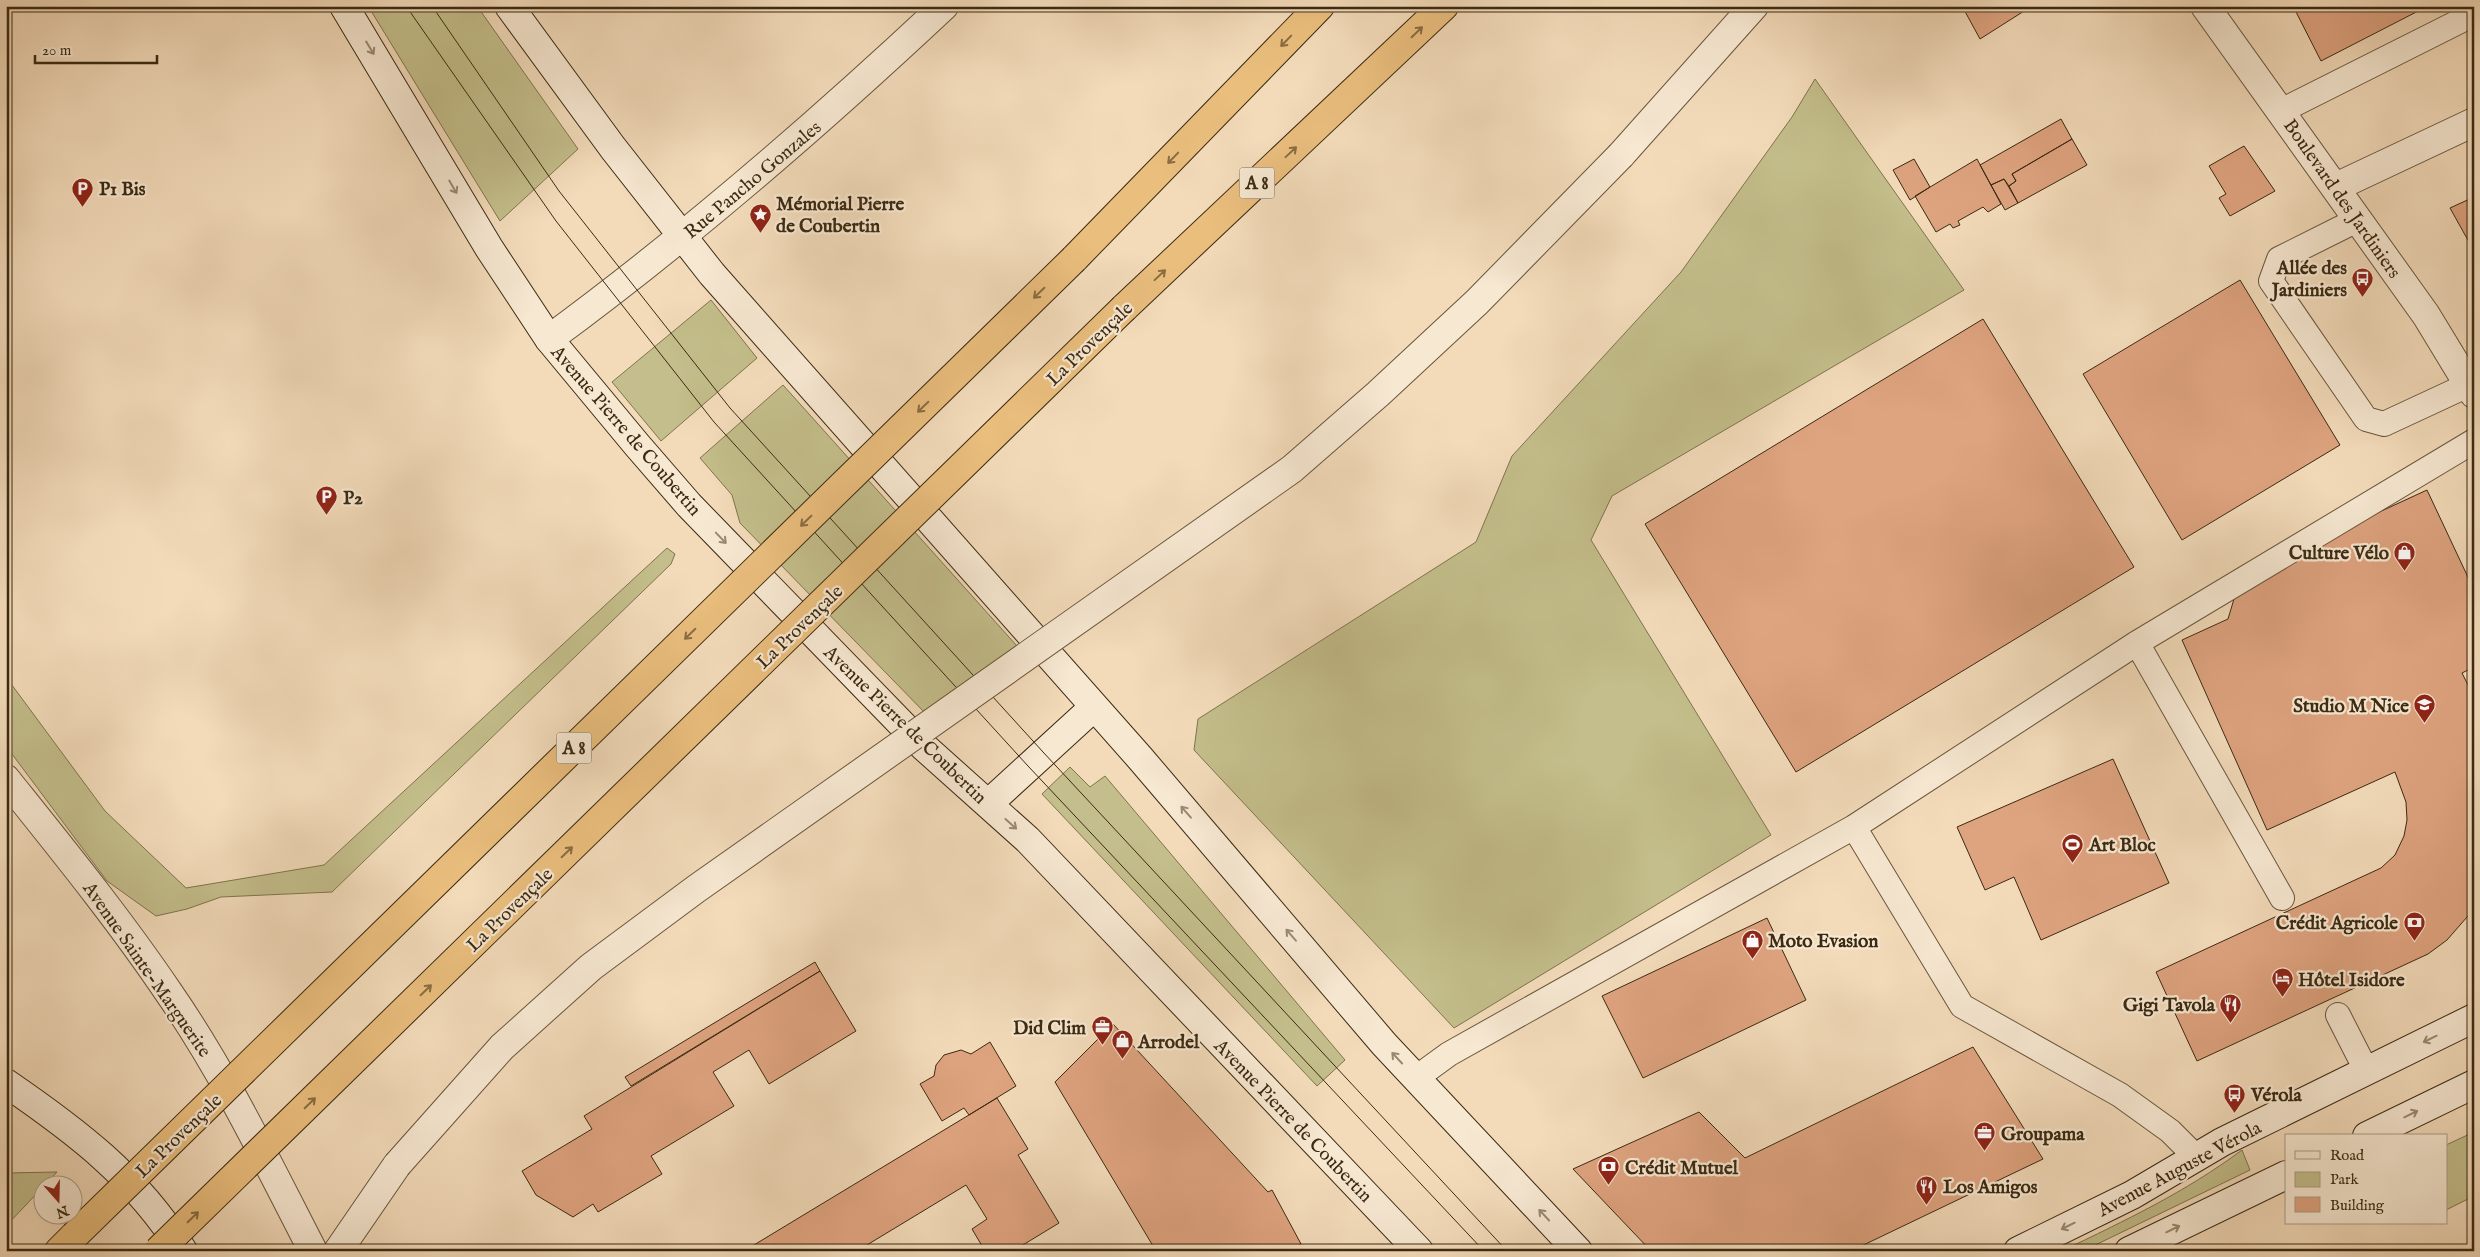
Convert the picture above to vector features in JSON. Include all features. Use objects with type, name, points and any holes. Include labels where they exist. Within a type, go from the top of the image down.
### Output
[{"type":"highway","name":"La Provençale","points":[[66,1243],[1074,259],[1320,6]]},
{"type":"highway","name":"La Provençale","points":[[158,1251],[1124,308],[1444,6]]},
{"type":"main road","name":"Avenue Pierre de Coubertin","points":[[344,6],[489,248],[549,339],[689,505],[923,746],[1028,840],[1419,1251]]},
{"type":"main road","points":[[509,6],[682,238],[1094,707],[1384,1044],[1578,1251]]},
{"type":"main road","name":"Rue Pancho Gonzales","points":[[549,339],[682,238],[845,99],[944,6]]},
{"type":"main road","points":[[338,1251],[397,1165],[502,1047],[591,967],[696,889],[1292,469],[1378,394],[1477,302],[1622,155],[1754,6]]},
{"type":"main road","name":"Boulevard des Jardiniers","points":[[2205,6],[2426,315],[2471,390]]},
{"type":"main road","points":[[2336,187],[2474,122]]},
{"type":"main road","points":[[988,804],[1094,707]]},
{"type":"main road","name":"Avenue Sainte-Marguerite","points":[[6,780],[102,901],[170,993],[215,1065],[313,1251]]},
{"type":"main road","name":"Avenue Auguste Vérola","points":[[2018,1251],[2132,1195],[2196,1158],[2366,1070],[2474,1018]]},
{"type":"main road","points":[[6,1082],[52,1114],[112,1162],[168,1226],[183,1251]]},
{"type":"main road","points":[[2371,1134],[2474,1084]]},
{"type":"main road","points":[[2129,1251],[2285,1175]]},
{"type":"lane","points":[[2281,111],[2474,14]]},
{"type":"lane","points":[[2359,219],[2280,259],[2271,281],[2366,419],[2384,424],[2471,390]]},
{"type":"lane","points":[[1416,1078],[1449,1054],[1854,827],[2137,643],[2474,441]]},
{"type":"lane","points":[[2137,643],[2282,898]]},
{"type":"lane","points":[[1854,827],[1962,1006],[2120,1095],[2170,1131],[2196,1158]]},
{"type":"lane","points":[[2338,1015],[2366,1070]]},
{"type":"green space","points":[[368,6],[477,6],[578,149],[500,221]]},
{"type":"green space","points":[[1815,79],[1964,290],[1612,496],[1591,540],[1771,835],[1454,1028],[1194,750],[1198,719],[1476,542],[1512,456],[1681,272],[1792,117]]},
{"type":"green space","points":[[711,300],[757,358],[661,441],[612,382]]},
{"type":"green space","points":[[783,385],[1017,646],[928,716],[740,523],[732,495],[700,458]]},
{"type":"green space","points":[[667,548],[675,554],[671,564],[332,892],[221,897],[187,909],[156,916],[107,881],[6,746],[6,677],[105,811],[186,888],[324,865]]},
{"type":"green space","points":[[1070,767],[1090,787],[1105,776],[1345,1060],[1317,1086],[1042,794]]},
{"type":"green space","points":[[2474,1132],[2474,1196],[2448,1209],[2448,1144]]},
{"type":"green space","points":[[2242,1150],[2250,1170],[2083,1251],[2062,1251],[2176,1193]]},
{"type":"green space","points":[[57,1172],[55,1174],[32,1174],[32,1199],[6,1226],[6,1173]]},
{"type":"building","points":[[1962,6],[2032,6],[1980,39]]},
{"type":"building","points":[[2293,6],[2428,6],[2321,61]]},
{"type":"building","points":[[2061,119],[2072,139],[2012,174],[2016,181],[2009,186],[2004,179],[1991,185],[1980,165]]},
{"type":"building","points":[[2072,139],[2087,165],[2018,203],[2009,186],[2016,181],[2012,174]]},
{"type":"building","points":[[2244,146],[2275,191],[2230,216],[2219,198],[2226,194],[2209,166]]},
{"type":"building","points":[[1914,159],[1930,187],[1910,200],[1893,170]]},
{"type":"building","points":[[1977,159],[2001,204],[1988,212],[1983,207],[1958,221],[1960,225],[1953,228],[1950,224],[1936,232],[1915,196]]},
{"type":"building","points":[[2004,179],[2018,203],[2005,210],[1991,185]]},
{"type":"building","points":[[2474,197],[2474,251],[2450,208]]},
{"type":"building","points":[[2240,280],[2340,445],[2182,540],[2083,374]]},
{"type":"building","points":[[1983,319],[2134,567],[1796,772],[1645,524]]},
{"type":"building","points":[[2427,490],[2474,590],[2474,667],[2462,673],[2474,697],[2474,909],[2447,940],[2428,954],[2197,1061],[2156,972],[2381,868],[2395,855],[2404,836],[2407,820],[2406,802],[2395,772],[2267,830],[2182,640],[2228,619],[2234,599],[2247,581],[2284,556]]},
{"type":"building","points":[[2113,759],[2169,883],[2041,940],[2014,877],[1985,890],[1957,827]]},
{"type":"building","points":[[1767,918],[1806,1000],[1643,1078],[1602,996]]},
{"type":"building","points":[[815,962],[820,971],[631,1086],[625,1077]]},
{"type":"building","points":[[820,971],[856,1031],[769,1084],[749,1050],[713,1072],[734,1106],[651,1156],[662,1174],[598,1212],[593,1204],[573,1217],[536,1195],[522,1171],[592,1129],[584,1116]]},
{"type":"building","points":[[1113,1024],[1268,1192],[1272,1190],[1301,1244],[1289,1251],[1156,1251],[1055,1082]]},
{"type":"building","points":[[990,1042],[1016,1086],[969,1115],[964,1108],[942,1121],[920,1084],[934,1076],[936,1065],[944,1055],[961,1050],[971,1054]]},
{"type":"building","points":[[1973,1047],[2043,1159],[1851,1251],[1651,1251],[1573,1169],[1699,1112],[1745,1158]]},
{"type":"building","points":[[997,1098],[1028,1149],[1018,1155],[1059,1223],[1013,1251],[985,1251],[972,1229],[987,1219],[966,1185],[857,1251],[744,1251]]},
{"type":"tram line","points":[[406,6],[556,221],[714,422],[1028,766],[1484,1251]]},
{"type":"tram line","points":[[432,6],[559,191],[730,408],[1043,752],[1507,1251]]},
{"type":"place","name":"P1 Bis","points":[[83,207]]},
{"type":"place","name":"Mémorial Pierre de Coubertin","points":[[760,233]]},
{"type":"place","name":"Allée des Jardiniers","points":[[2363,297]]},
{"type":"place","name":"P2","points":[[327,516]]},
{"type":"place","name":"Culture Vélo","points":[[2405,571]]},
{"type":"place","name":"Studio M Nice","points":[[2425,724]]},
{"type":"place","name":"Art Bloc","points":[[2073,863]]},
{"type":"place","name":"Crédit Agricole","points":[[2414,941]]},
{"type":"place","name":"Moto Evasion","points":[[1752,959]]},
{"type":"place","name":"Hôtel Isidore","points":[[2282,998]]},
{"type":"place","name":"Gigi Tavola","points":[[2231,1023]]},
{"type":"place","name":"Did Clim","points":[[1102,1046]]},
{"type":"place","name":"Arrodel","points":[[1122,1060]]},
{"type":"place","name":"Vérola","points":[[2235,1113]]},
{"type":"place","name":"Groupama","points":[[1985,1152]]},
{"type":"place","name":"Crédit Mutuel","points":[[1609,1186]]},
{"type":"place","name":"Los Amigos","points":[[1927,1205]]}]
